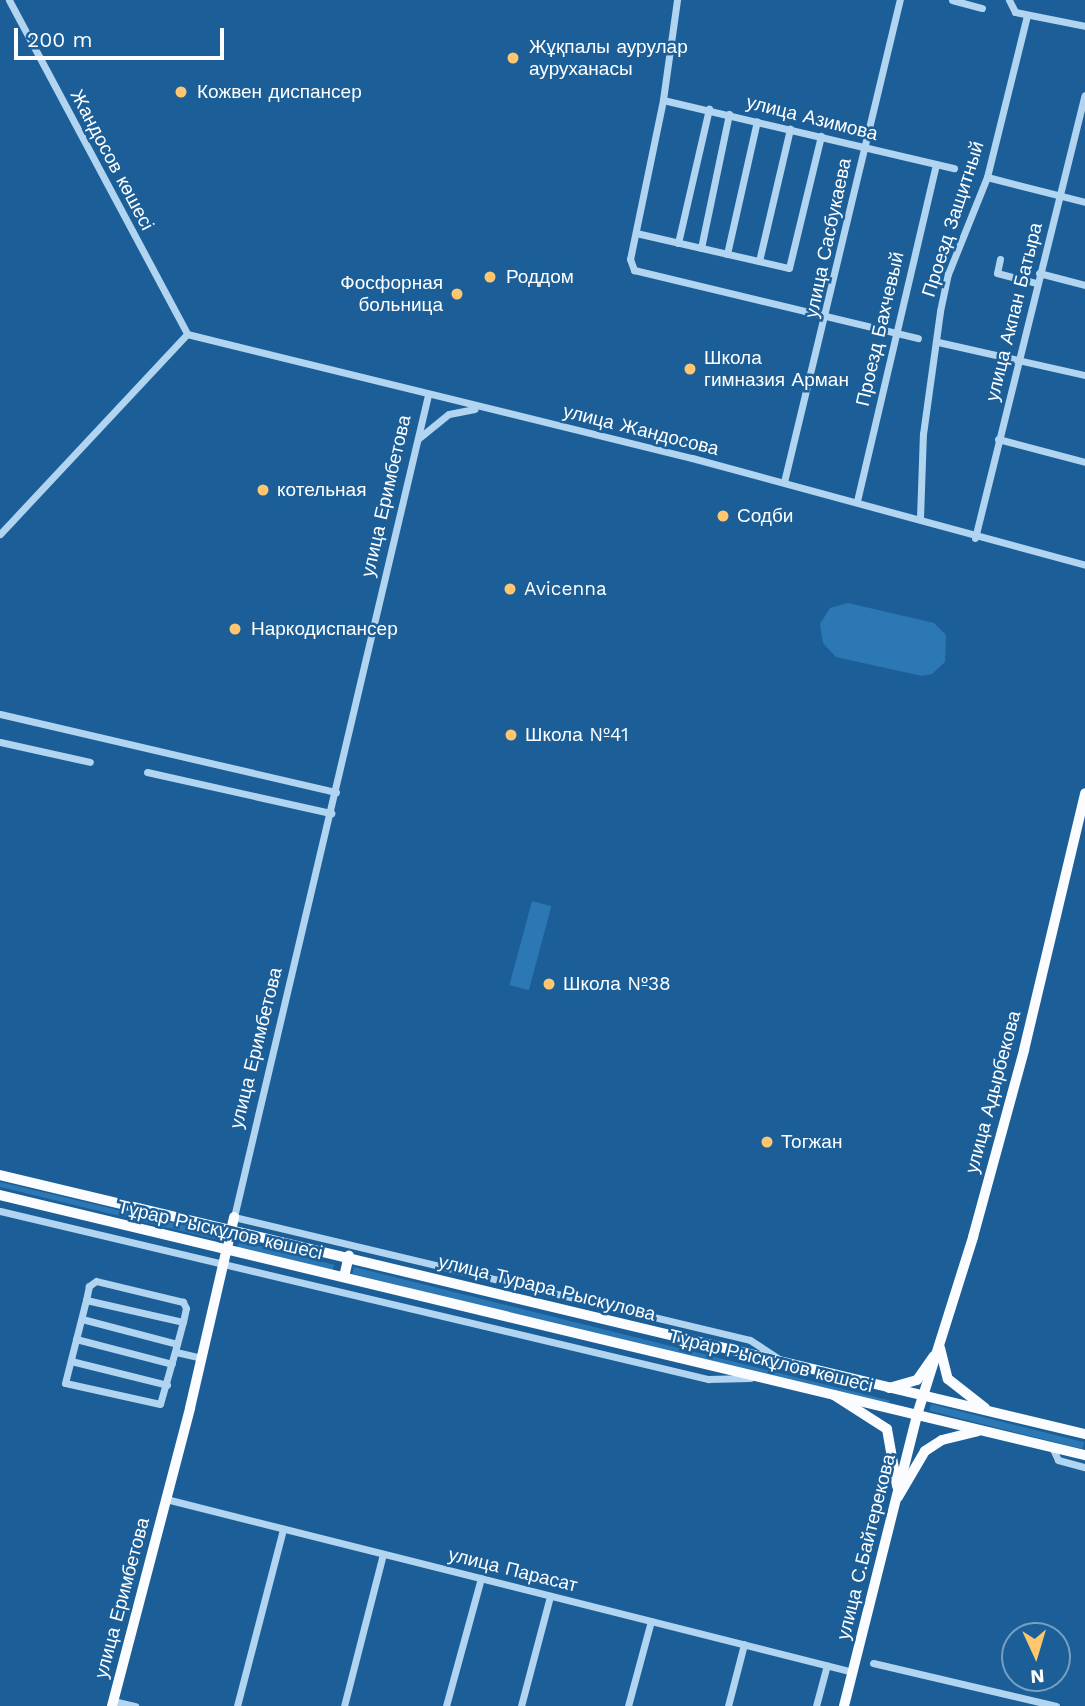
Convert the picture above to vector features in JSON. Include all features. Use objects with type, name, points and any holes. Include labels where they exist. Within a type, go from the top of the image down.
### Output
[{"type":"main road","name":"улица Адырбекова","points":[[923,1397],[1024,1050],[1085,793]]},
{"type":"main road","name":"улица Турара Рыскулова","points":[[0,1175],[233,1222],[291,1242],[794,1368],[1085,1434]]},
{"type":"main road","name":"Тұрар Рыскұлов көшесі","points":[[0,1195],[1085,1455]]},
{"type":"main road","name":"улица Еримбетова","points":[[112,1703],[166,1499],[233,1222]]},
{"type":"main road","points":[[344,1277],[349,1256]]},
{"type":"main road","points":[[887,1389],[917,1380],[939,1349]]},
{"type":"main road","points":[[939,1349],[948,1379],[991,1412]]},
{"type":"main road","points":[[834,1394],[887,1429],[897,1495]]},
{"type":"main road","name":"улица С.Байтерекова","points":[[844,1706],[923,1397]]},
{"type":"main road","points":[[897,1495],[925,1451],[942,1440],[981,1430]]},
{"type":"street","name":"Жандосов көшесі","points":[[9,0],[187,334]]},
{"type":"street","points":[[677,0],[663,100],[630,259],[639,272],[918,338]]},
{"type":"street","name":"улица Сасбукаева","points":[[784,482],[828,316],[864,147],[900,0]]},
{"type":"street","points":[[952,0],[982,8]]},
{"type":"street","points":[[1009,0],[1015,12],[1085,26]]},
{"type":"street","name":"Проезд Защитный","points":[[920,518],[923,434],[948,274],[987,177],[1027,15]]},
{"type":"street","name":"улица Акпан Батыра","points":[[975,538],[1085,95]]},
{"type":"street","name":"улица Азимова","points":[[663,100],[954,168]]},
{"type":"street","points":[[678,243],[709,109]]},
{"type":"street","points":[[701,248],[729,114]]},
{"type":"street","points":[[727,254],[757,121]]},
{"type":"street","points":[[759,261],[790,129]]},
{"type":"street","points":[[636,233],[789,268],[821,136]]},
{"type":"street","name":"Проезд Бахчевый","points":[[857,501],[936,164]]},
{"type":"street","points":[[987,177],[1085,202]]},
{"type":"street","points":[[1000,259],[997,273],[1037,284]]},
{"type":"street","points":[[1039,273],[1085,285]]},
{"type":"street","name":"улица Жандосова","points":[[187,334],[784,482],[920,518],[975,538],[1085,565]]},
{"type":"street","points":[[0,534],[187,334]]},
{"type":"street","points":[[938,342],[1085,375]]},
{"type":"street","name":"улица Еримбетова","points":[[233,1222],[428,395]]},
{"type":"street","points":[[418,438],[449,414],[483,408]]},
{"type":"street","points":[[998,439],[1085,462]]},
{"type":"street","points":[[0,714],[336,792]]},
{"type":"street","points":[[0,742],[90,762]]},
{"type":"street","points":[[147,772],[331,813]]},
{"type":"street","points":[[0,1211],[708,1379],[765,1377]]},
{"type":"street","points":[[233,1222],[750,1340],[794,1368]]},
{"type":"street","points":[[291,1242],[321,1240]]},
{"type":"street","points":[[96,1281],[183,1301],[183,1322],[160,1404],[67,1385],[82,1319],[89,1286],[96,1281]]},
{"type":"street","points":[[86,1300],[183,1322]]},
{"type":"street","points":[[82,1319],[201,1358]]},
{"type":"street","points":[[76,1339],[172,1364]]},
{"type":"street","points":[[71,1361],[167,1385]]},
{"type":"street","points":[[1052,1447],[1058,1460],[1085,1467]]},
{"type":"street","name":"улица Парасат","points":[[166,1499],[853,1672]]},
{"type":"street","points":[[237,1706],[283,1529]]},
{"type":"street","points":[[344,1706],[383,1554]]},
{"type":"street","points":[[446,1706],[481,1578]]},
{"type":"street","points":[[521,1706],[550,1596]]},
{"type":"street","points":[[628,1706],[651,1621]]},
{"type":"street","points":[[728,1706],[744,1644]]},
{"type":"street","points":[[873,1663],[1056,1706]]},
{"type":"street","points":[[816,1706],[827,1665]]},
{"type":"street","points":[[112,1703],[135,1706]]},
{"type":"shaded area","points":[[848,603],[934,623],[946,635],[945,662],[932,674],[922,676],[836,657],[823,643],[820,624],[830,608]]},
{"type":"shaded area","points":[[532,901],[551,906],[529,990],[509,985]]},
{"type":"shaded area","points":[[0,1182],[224,1235],[223,1241],[0,1187]]},
{"type":"shaded area","points":[[239,1241],[334,1265],[332,1272],[237,1248]]},
{"type":"shaded area","points":[[354,1267],[890,1401],[888,1407],[352,1274]]},
{"type":"shaded area","points":[[931,1404],[1084,1442],[1083,1449],[929,1411]]},
{"type":"place","name":"Жұқпалы аурулар ауруханасы","points":[[513,58]]},
{"type":"place","name":"Кожвен диспансер","points":[[181,92]]},
{"type":"place","name":"Роддом","points":[[490,277]]},
{"type":"place","name":"Фосфорная больница","points":[[457,294]]},
{"type":"place","name":"Школа гимназия Арман","points":[[690,369]]},
{"type":"place","name":"котельная","points":[[263,490]]},
{"type":"place","name":"Содби","points":[[723,516]]},
{"type":"place","name":"Avicenna","points":[[510,589]]},
{"type":"place","name":"Наркодиспансер","points":[[235,629]]},
{"type":"place","name":"Школа №41","points":[[511,735]]},
{"type":"place","name":"Школа №38","points":[[549,984]]},
{"type":"place","name":"Тогжан","points":[[767,1142]]}]
